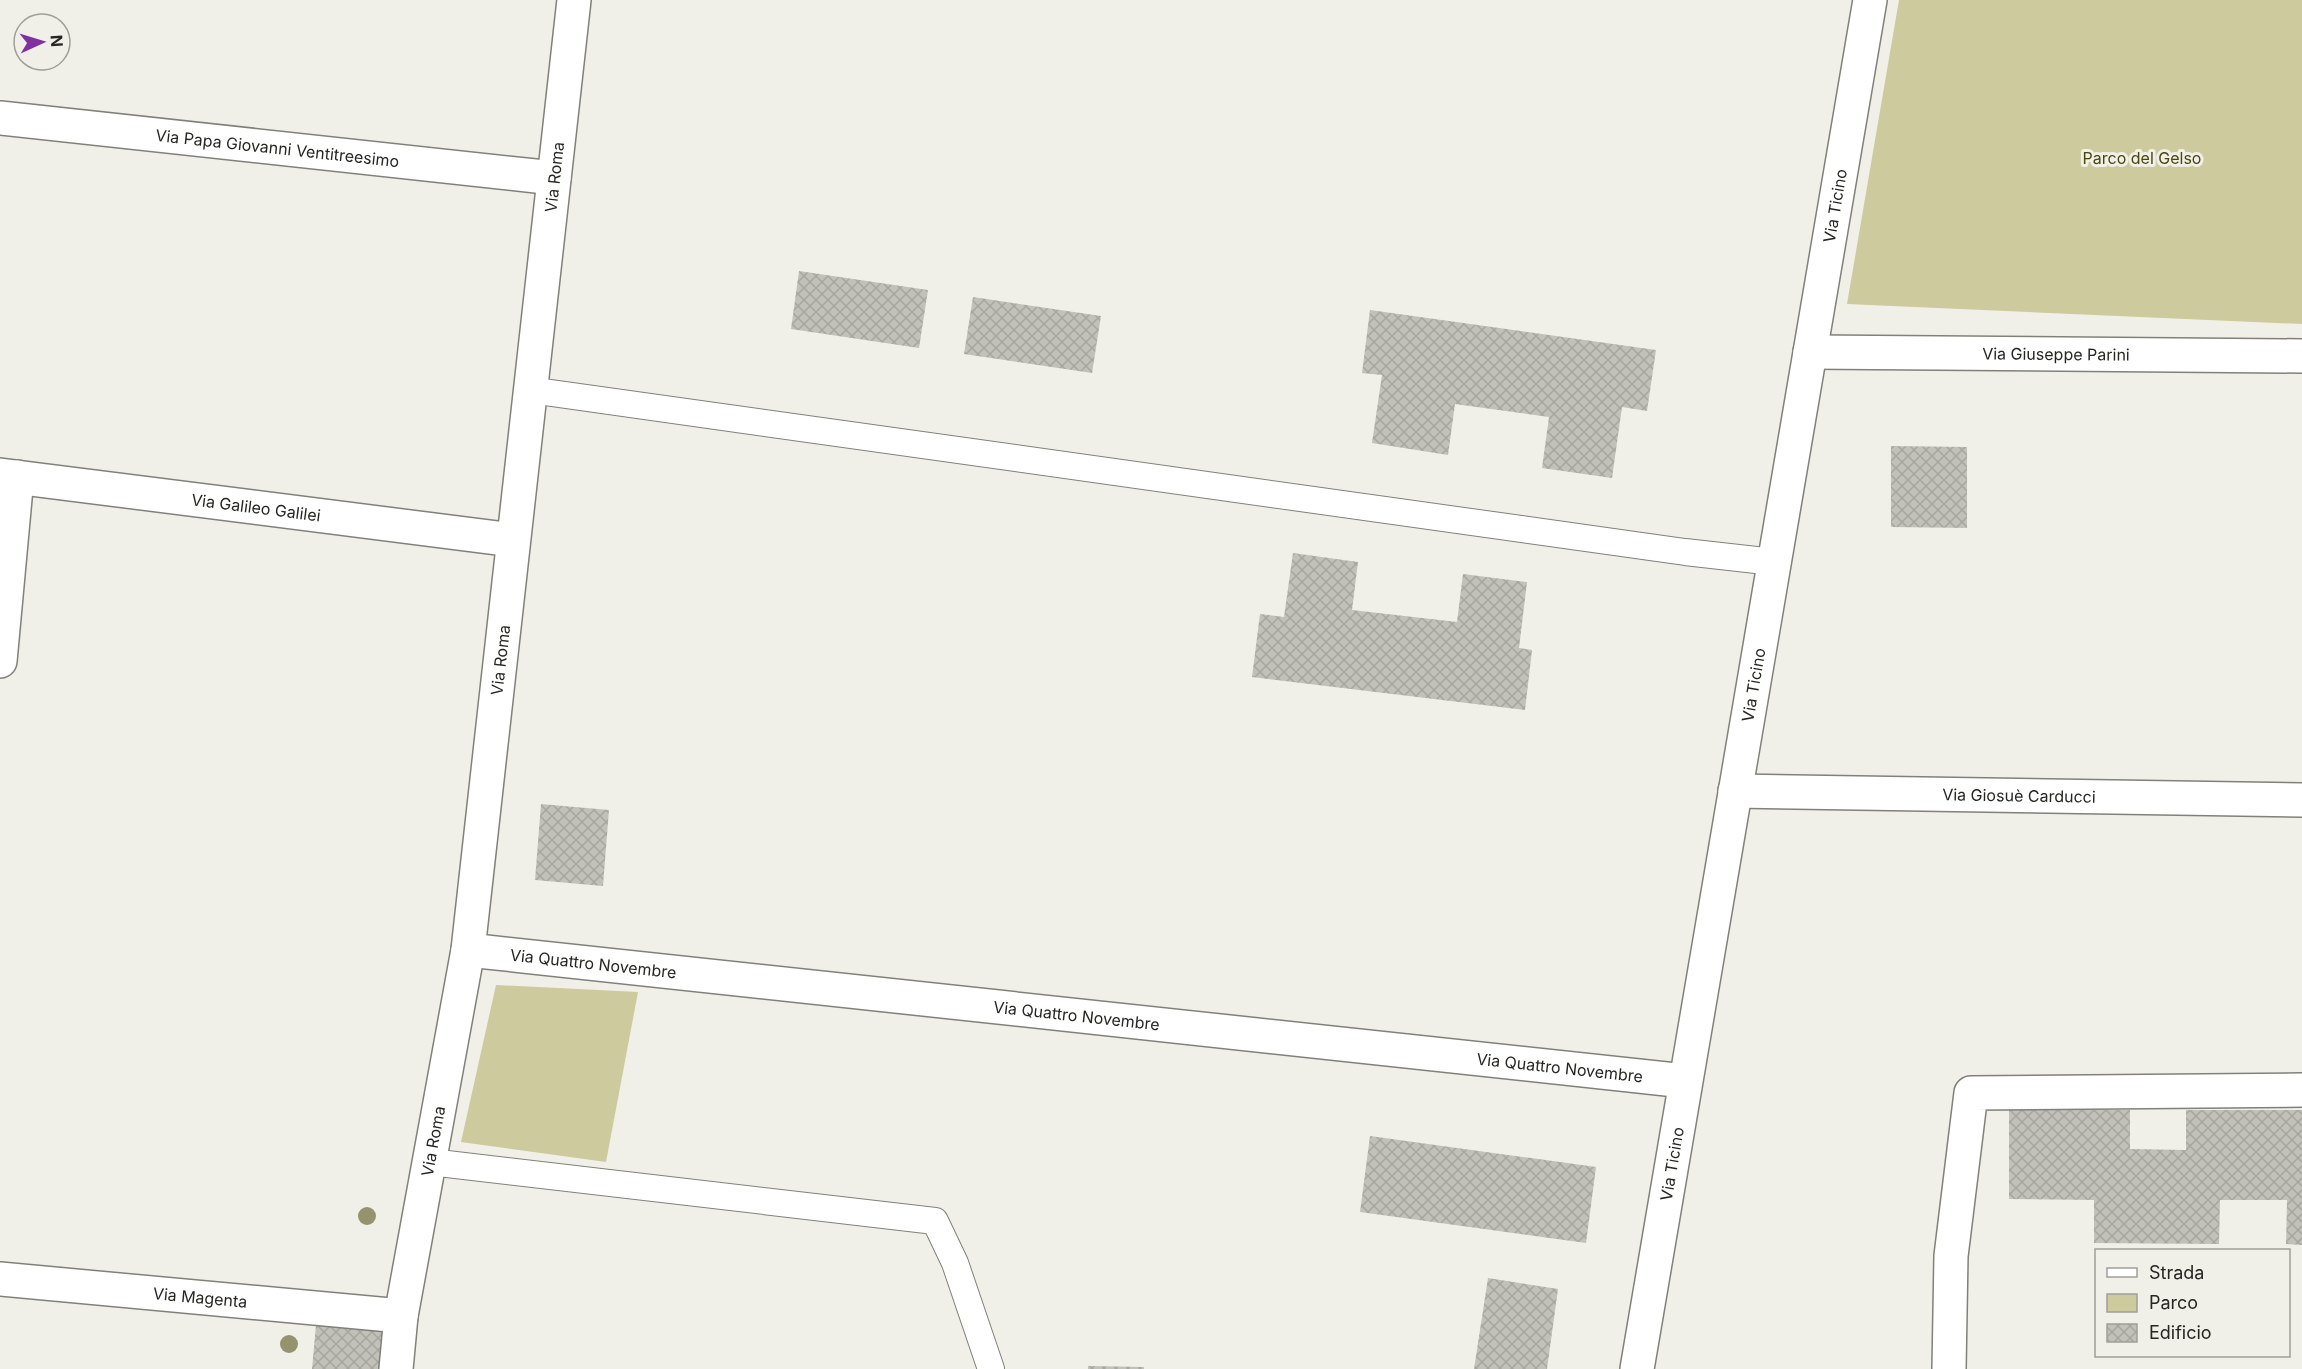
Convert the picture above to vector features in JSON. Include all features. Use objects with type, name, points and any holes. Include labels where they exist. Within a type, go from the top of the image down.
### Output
[{"type":"street","name":"Via Roma","points":[[396,1369],[401,1316],[468,950],[574,0]]},
{"type":"street","name":"Via Ticino","points":[[1637,1369],[1870,0]]},
{"type":"street","name":"Via Papa Giovanni Ventitreesimo","points":[[0,118],[554,178]]},
{"type":"street","name":"Via Giuseppe Parini","points":[[1810,352],[2302,356]]},
{"type":"street","name":"Via Galileo Galilei","points":[[8,476],[513,540]]},
{"type":"street","points":[[0,661],[8,476]]},
{"type":"street","name":"Via Giosuè Carducci","points":[[1735,791],[2302,800]]},
{"type":"street","name":"Via Quattro Novembre","points":[[468,950],[1685,1081]]},
{"type":"street","points":[[1949,1369],[1951,1256],[1971,1093],[2302,1090]]},
{"type":"street","name":"Via Magenta","points":[[0,1280],[401,1316]]},
{"type":"lane","points":[[530,390],[1685,552],[1774,562]]},
{"type":"lane","points":[[430,1162],[935,1221],[955,1263],[991,1369]]},
{"type":"green space","name":"Parco del Gelso","points":[[1899,0],[2302,0],[2302,324],[1847,304]]},
{"type":"green space","points":[[496,985],[638,992],[606,1162],[461,1142]]},
{"type":"building","points":[[799,271],[928,290],[919,348],[791,329]]},
{"type":"building","points":[[973,297],[1101,316],[1092,373],[964,354]]},
{"type":"building","points":[[1370,310],[1656,350],[1647,411],[1622,407],[1612,478],[1542,468],[1549,417],[1455,404],[1448,455],[1372,443],[1382,375],[1362,373]]},
{"type":"building","points":[[1891,446],[1967,447],[1967,528],[1891,527]]},
{"type":"building","points":[[1293,553],[1358,562],[1352,610],[1457,622],[1463,574],[1527,582],[1519,648],[1532,650],[1525,710],[1252,677],[1260,614],[1284,617]]},
{"type":"building","points":[[541,804],[609,810],[603,886],[535,880]]},
{"type":"building","points":[[2009,1109],[2130,1110],[2130,1149],[2186,1150],[2186,1110],[2302,1110],[2302,1245],[2286,1244],[2287,1200],[2220,1200],[2219,1244],[2094,1243],[2094,1200],[2009,1199]]},
{"type":"building","points":[[1370,1136],[1596,1167],[1586,1243],[1360,1212]]},
{"type":"building","points":[[1488,1278],[1558,1289],[1547,1369],[1474,1369]]},
{"type":"building","points":[[316,1325],[383,1327],[380,1369],[312,1369]]},
{"type":"building","points":[[1088,1366],[1144,1367],[1144,1369],[1088,1369]]}]
